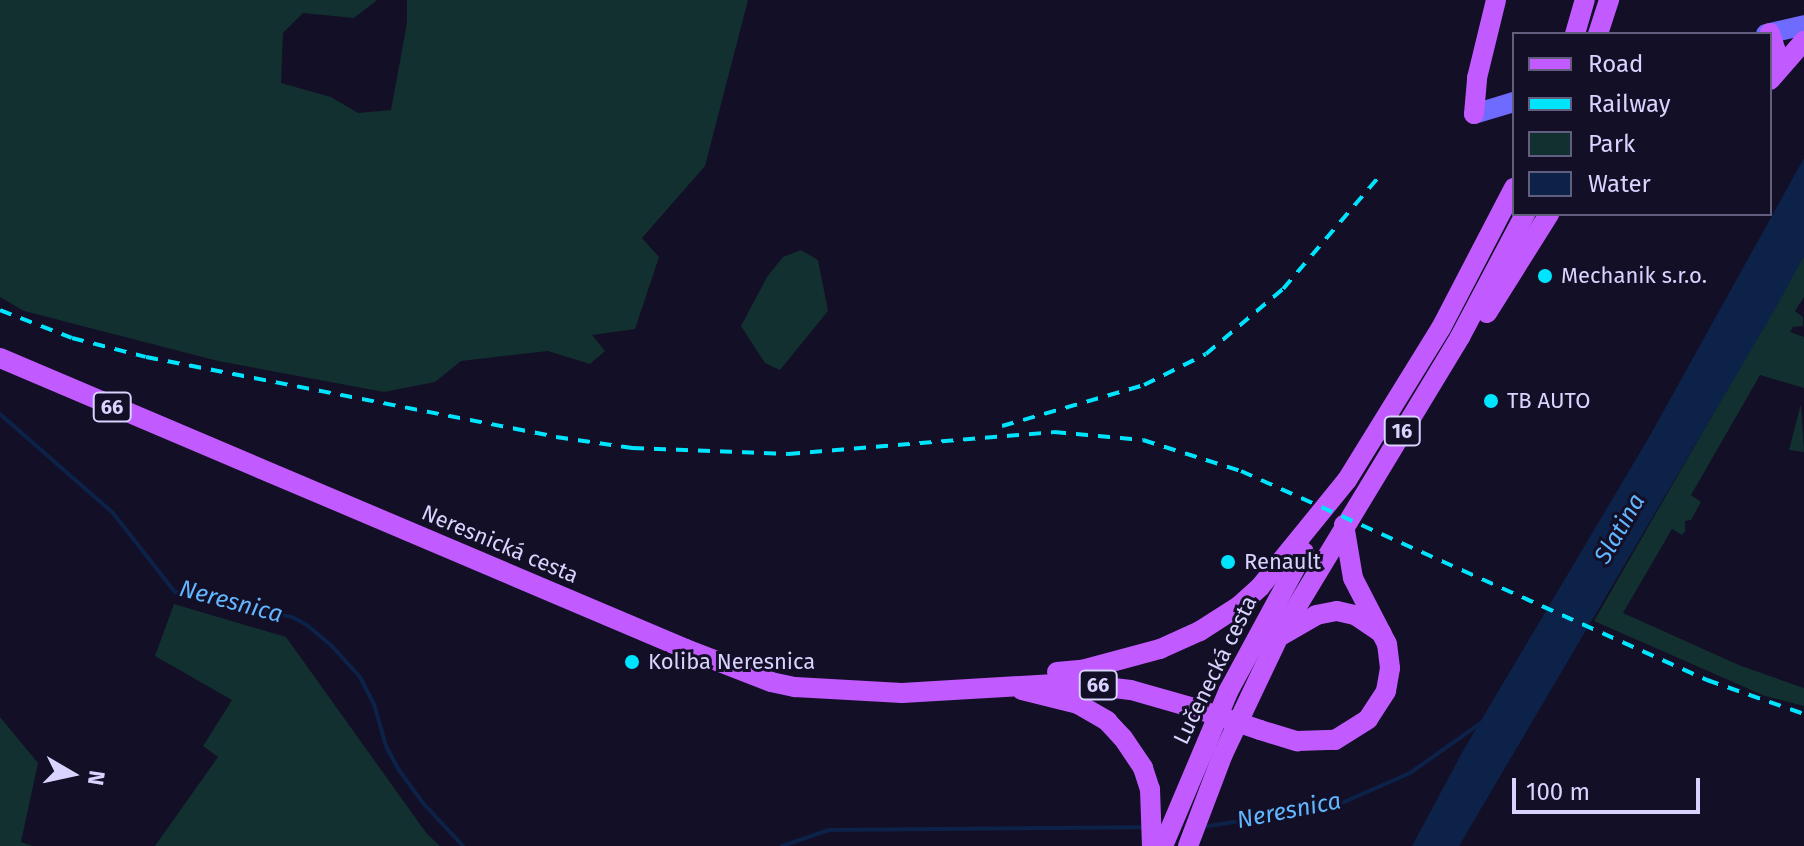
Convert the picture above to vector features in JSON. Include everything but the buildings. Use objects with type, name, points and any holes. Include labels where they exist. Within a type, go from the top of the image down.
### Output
[{"type":"main road","points":[[1474,114],[1477,78],[1496,0]]},
{"type":"main road","points":[[1576,32],[1585,0]]},
{"type":"main road","points":[[1599,32],[1609,0]]},
{"type":"main road","points":[[1772,77],[1804,41]]},
{"type":"main road","points":[[1772,42],[1776,51],[1772,77]]},
{"type":"main road","name":"16","points":[[1347,480],[1441,328],[1512,192]]},
{"type":"main road","name":"16","points":[[1344,525],[1460,337],[1524,216]]},
{"type":"main road","points":[[1460,337],[1490,311],[1548,216]]},
{"type":"main road","name":"Neresnická cesta","points":[[0,358],[743,673],[795,687],[860,691],[902,693],[999,686]]},
{"type":"main road","points":[[999,686],[1035,674],[1082,670],[1125,660],[1200,631],[1239,606],[1260,587],[1347,480]]},
{"type":"main road","name":"Lučenecká cesta","points":[[1163,846],[1262,623],[1347,480]]},
{"type":"main road","points":[[1344,525],[1353,578],[1382,633]]},
{"type":"main road","name":"Lučenecká cesta","points":[[1188,845],[1202,805],[1279,636],[1344,525]]},
{"type":"main road","points":[[1279,636],[1316,615],[1337,611],[1355,615],[1382,633]]},
{"type":"main road","name":"66","points":[[999,686],[1043,682],[1099,685],[1194,708],[1297,741],[1323,742],[1345,736],[1376,711],[1389,681],[1389,655],[1382,633]]},
{"type":"main road","points":[[999,686],[1078,704],[1107,721],[1143,768],[1154,810],[1152,846]]},
{"type":"street","points":[[1772,33],[1804,25]]},
{"type":"street","points":[[1474,114],[1512,103]]},
{"type":"green space","points":[[0,0],[377,0],[354,18],[303,13],[283,33],[281,83],[331,97],[358,113],[391,110],[407,23],[407,0],[748,0],[705,166],[642,238],[659,257],[635,329],[592,335],[605,351],[590,364],[548,351],[461,361],[435,382],[384,392],[218,361],[24,311],[0,297]]},
{"type":"green space","points":[[801,250],[818,260],[828,311],[780,370],[765,363],[741,326],[767,277],[783,257]]},
{"type":"green space","points":[[1804,256],[1804,297],[1795,311],[1803,317],[1803,326],[1793,327],[1790,332],[1804,337],[1804,388],[1760,375],[1691,495],[1701,502],[1691,520],[1685,521],[1685,531],[1682,535],[1672,529],[1623,613],[1741,666],[1804,688],[1804,706],[1765,696],[1594,621]]},
{"type":"green space","points":[[1801,404],[1804,452],[1789,450]]},
{"type":"green space","points":[[174,604],[286,637],[427,834],[440,846],[155,846],[218,757],[203,746],[232,700],[155,656]]},
{"type":"green space","points":[[0,717],[38,763],[21,842],[33,846],[0,846]]},
{"type":"water","name":"Slatina","points":[[1804,158],[1804,256],[1774,311],[1459,846],[1412,846],[1464,749],[1648,439]]},
{"type":"waterway","name":"Neresnica","points":[[0,414],[113,513],[175,592],[292,617],[331,645],[360,677],[374,704],[386,746],[399,770],[423,803],[463,846]]},
{"type":"waterway","name":"Neresnica","points":[[1202,827],[1335,806],[1410,773],[1481,723]]},
{"type":"waterway","name":"Neresnica","points":[[782,846],[829,830],[1145,827]]},
{"type":"railway","points":[[1002,426],[1144,385],[1206,354],[1283,289],[1377,179]]},
{"type":"railway","points":[[0,310],[72,338],[146,357],[556,437],[632,448],[788,454],[1054,432],[1143,440],[1241,471],[1707,680],[1804,714]]},
{"type":"place","name":"Mechanik s.r.o.","points":[[1545,276]]},
{"type":"place","name":"TB AUTO","points":[[1491,401]]},
{"type":"place","name":"Renault","points":[[1228,562]]},
{"type":"place","name":"Koliba Neresnica","points":[[632,662]]}]
